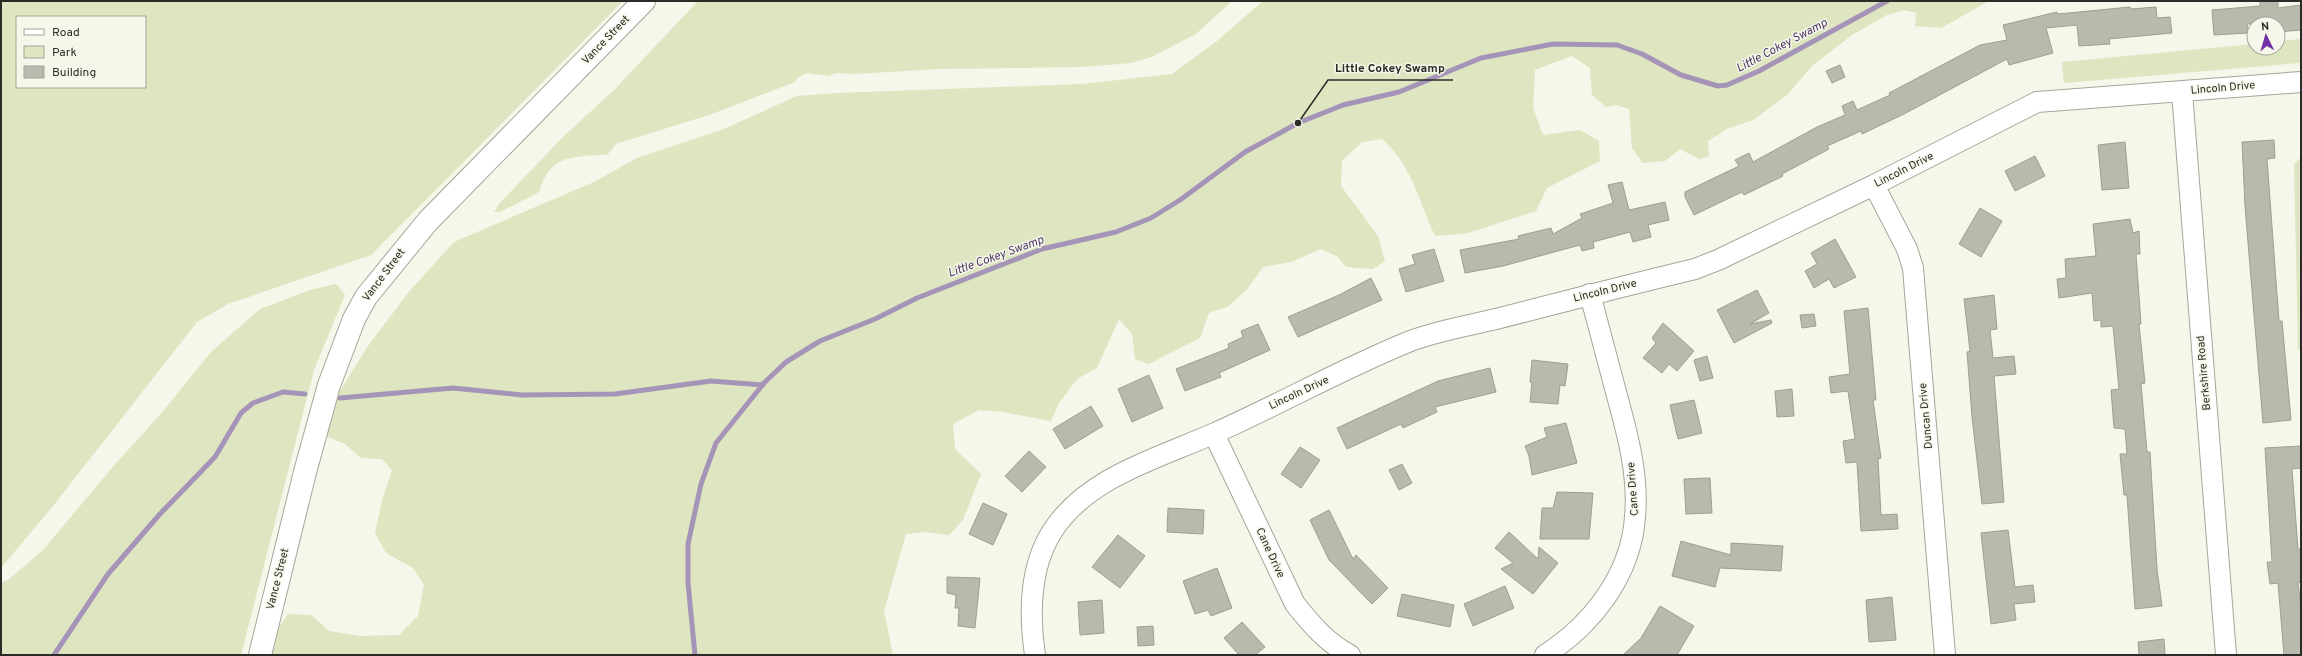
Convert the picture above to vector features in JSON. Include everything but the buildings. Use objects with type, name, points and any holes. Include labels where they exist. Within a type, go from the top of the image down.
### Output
[{"type":"street","name":"Vance Street","points":[[260,655],[305,472],[329,385],[354,319],[366,297],[428,221],[644,1]]},
{"type":"street","name":"Lincoln Drive","points":[[1036,655],[1031,607],[1033,580],[1040,555],[1053,530],[1071,508],[1093,490],[1125,472],[1214,434],[1409,342],[1590,294],[1695,269],[1874,185],[2037,102],[2301,82]]},
{"type":"street","name":"Berkshire Road","points":[[2182,92],[2226,655]]},
{"type":"street","name":"Duncan Drive","points":[[1874,185],[1907,249],[1913,268],[1945,655]]},
{"type":"street","name":"Cane Drive","points":[[1546,655],[1568,641],[1593,616],[1612,588],[1628,555],[1635,518],[1634,478],[1628,437],[1590,294]]},
{"type":"street","name":"Cane Drive","points":[[1214,434],[1295,604],[1314,627],[1337,648],[1350,655]]},
{"type":"green space","points":[[1,1],[623,1],[371,255],[228,304],[197,322],[53,506],[1,568]]},
{"type":"green space","points":[[698,1],[1232,1],[1196,34],[1151,57],[1132,63],[1082,67],[939,69],[854,74],[836,73],[828,76],[807,73],[797,78],[795,82],[712,114],[616,144],[608,154],[574,157],[557,163],[544,179],[539,192],[500,212],[494,212],[499,204],[561,139],[615,89]]},
{"type":"green space","points":[[1263,1],[1989,1],[1941,28],[1915,26],[1916,13],[1904,10],[1887,15],[1852,35],[1813,65],[1787,95],[1753,120],[1727,129],[1708,141],[1709,157],[1699,159],[1680,149],[1665,161],[1643,163],[1632,148],[1629,109],[1616,105],[1606,107],[1592,95],[1590,68],[1572,56],[1535,70],[1533,108],[1543,135],[1580,130],[1599,141],[1600,161],[1547,188],[1536,211],[1468,233],[1435,236],[1407,171],[1392,148],[1382,139],[1362,142],[1342,161],[1341,186],[1378,236],[1385,261],[1373,269],[1346,267],[1338,257],[1321,249],[1291,262],[1263,267],[1248,288],[1229,306],[1209,313],[1200,338],[1149,364],[1135,359],[1132,334],[1119,319],[1097,368],[1077,379],[1059,403],[1051,421],[1003,412],[979,410],[953,424],[955,449],[981,474],[963,520],[949,535],[924,532],[906,534],[884,611],[893,655],[272,655],[279,627],[288,614],[311,615],[329,631],[361,636],[399,635],[418,616],[424,585],[413,568],[386,553],[375,533],[383,497],[392,470],[382,459],[361,458],[345,444],[323,435],[333,402],[368,346],[408,293],[454,242],[594,182],[637,158],[724,129],[797,96],[837,93],[1082,84],[1172,74],[1217,41]]},
{"type":"green space","points":[[2301,39],[2301,65],[2299,63],[2064,83],[2062,62],[2246,45],[2246,56],[2286,56],[2286,40]]},
{"type":"green space","points":[[2301,157],[2301,351],[2298,349],[2294,164]]},
{"type":"green space","points":[[336,284],[345,295],[314,370],[241,655],[1,655],[1,583],[8,580],[43,550],[116,463],[160,415],[211,352],[260,309],[310,290]]},
{"type":"waterway","name":"Little Cokey Swamp","points":[[695,655],[688,583],[688,544],[701,484],[716,443],[764,383],[786,362],[820,341],[875,319],[917,298],[1042,249],[1116,232],[1151,218],[1180,200],[1245,152],[1298,123],[1343,105],[1399,92],[1481,58],[1553,44],[1617,45],[1642,54],[1681,75],[1718,86],[1727,85],[1759,71],[1887,1]]},
{"type":"waterway","points":[[340,398],[453,388],[522,395],[615,394],[711,381],[763,385]]},
{"type":"waterway","points":[[54,655],[108,574],[159,515],[215,457],[241,413],[253,403],[283,392],[305,394]]},
{"type":"place","name":"Little Cokey Swamp","points":[[1298,123]]}]
